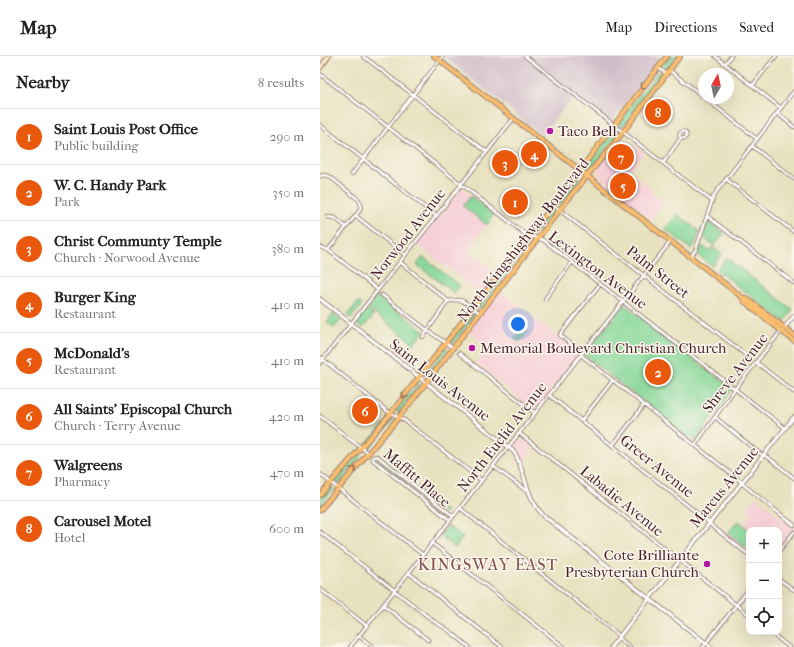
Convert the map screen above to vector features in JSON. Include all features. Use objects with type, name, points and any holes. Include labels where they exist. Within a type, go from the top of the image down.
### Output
[{"type":"main road","points":[[434,56],[671,241],[742,298],[759,314],[794,336]]},
{"type":"main road","name":"North Kingshighway Boulevard","points":[[320,495],[391,413],[667,56]]},
{"type":"main road","name":"North Kingshighway Boulevard","points":[[320,510],[426,383],[586,176],[600,162],[680,56]]},
{"type":"main road","points":[[320,68],[327,57]]},
{"type":"main road","points":[[742,298],[746,298],[783,329],[794,341]]},
{"type":"street","points":[[363,56],[487,152]]},
{"type":"street","points":[[352,174],[443,56]]},
{"type":"street","points":[[525,56],[712,201]]},
{"type":"street","points":[[715,56],[781,108]]},
{"type":"street","points":[[725,64],[731,56]]},
{"type":"street","points":[[753,85],[776,56]]},
{"type":"street","points":[[658,67],[668,72],[698,94]]},
{"type":"street","name":"Lexington Avenue","points":[[320,74],[525,234],[543,240],[785,428]]},
{"type":"street","points":[[691,257],[696,249],[714,195],[794,91]]},
{"type":"street","points":[[712,104],[757,139]]},
{"type":"street","points":[[777,113],[794,127]]},
{"type":"street","name":"Norwood Avenue","points":[[320,363],[321,358],[351,324],[513,119]]},
{"type":"street","points":[[320,125],[436,216]]},
{"type":"street","points":[[663,163],[681,138]]},
{"type":"street","points":[[752,146],[794,179]]},
{"type":"street","points":[[320,176],[329,176],[359,200],[361,205],[356,216],[328,250]]},
{"type":"street","points":[[726,179],[794,232]]},
{"type":"street","name":"Palm Street","points":[[553,204],[750,358]]},
{"type":"street","points":[[328,216],[335,218],[346,227]]},
{"type":"street","points":[[356,216],[405,255]]},
{"type":"street","points":[[707,216],[794,283]]},
{"type":"street","name":"North Euclid Avenue","points":[[350,647],[671,241]]},
{"type":"street","points":[[320,247],[328,250],[378,290]]},
{"type":"street","points":[[400,262],[448,301],[463,301],[480,313]]},
{"type":"street","points":[[545,299],[572,262]]},
{"type":"street","points":[[600,284],[560,335],[613,380],[794,525]]},
{"type":"street","points":[[382,295],[453,348]]},
{"type":"street","name":"Saint Louis Avenue","points":[[320,299],[514,452],[518,459],[534,504],[544,516],[711,647]]},
{"type":"street","points":[[423,337],[448,301]]},
{"type":"street","name":"Shreve Avenue","points":[[695,445],[736,389],[794,316]]},
{"type":"street","points":[[459,353],[534,414]]},
{"type":"street","points":[[321,358],[391,413],[404,420],[482,480]]},
{"type":"street","points":[[757,363],[794,392]]},
{"type":"street","points":[[582,420],[613,380]]},
{"type":"street","name":"Greer Avenue","points":[[549,395],[746,553]]},
{"type":"street","points":[[613,445],[644,405]]},
{"type":"street","points":[[320,416],[368,453]]},
{"type":"street","points":[[715,417],[794,478]]},
{"type":"street","name":"Marcus Avenue","points":[[611,647],[794,417]]},
{"type":"street","name":"Labadie Avenue","points":[[519,433],[746,613]]},
{"type":"street","name":"Maffitt Place","points":[[450,520],[373,460],[373,457],[377,456],[454,516]]},
{"type":"street","points":[[493,466],[524,489],[528,490]]},
{"type":"street","points":[[320,474],[423,555]]},
{"type":"street","points":[[460,508],[617,634],[621,640],[630,647]]},
{"type":"street","points":[[320,532],[436,623],[449,630],[469,647]]},
{"type":"street","points":[[782,548],[794,534]]},
{"type":"street","points":[[432,543],[564,647]]},
{"type":"street","points":[[409,573],[502,647]]},
{"type":"street","points":[[782,581],[794,590]]},
{"type":"street","points":[[320,589],[367,626]]},
{"type":"street","points":[[703,647],[746,593]]},
{"type":"street","points":[[383,605],[428,640]]},
{"type":"street","points":[[774,635],[789,647]]},
{"type":"street","points":[[358,636],[373,647]]},
{"type":"shaded area","points":[[443,56],[663,56],[609,125],[574,96],[542,135]]},
{"type":"shaded area","points":[[620,138],[625,139],[644,152],[629,172],[652,189],[650,191],[663,201],[651,219],[606,184],[607,182],[598,175],[599,173],[597,170]]},
{"type":"shaded area","points":[[462,188],[496,213],[468,250],[497,273],[481,294],[416,244]]},
{"type":"shaded area","points":[[500,291],[579,353],[579,355],[535,410],[476,364],[489,347],[468,331]]},
{"type":"shaded area","points":[[518,437],[521,437],[534,448],[523,463],[518,453],[512,447]]},
{"type":"shaded area","points":[[756,497],[794,528],[782,543],[782,527],[746,527],[746,551],[726,535],[737,522],[739,521],[743,524],[752,513],[747,508]]},
{"type":"green space","points":[[670,56],[677,56],[668,68],[665,69],[663,65]]},
{"type":"green space","points":[[659,72],[662,74],[662,77],[624,125],[619,125],[618,123]]},
{"type":"green space","points":[[614,129],[618,131],[618,134],[595,163],[590,168],[586,168],[586,166]]},
{"type":"green space","points":[[576,177],[579,179],[561,204],[558,205],[557,203]]},
{"type":"green space","points":[[471,196],[494,214],[487,225],[463,206]]},
{"type":"green space","points":[[553,208],[556,211],[538,233],[537,231]]},
{"type":"green space","points":[[677,214],[699,231],[695,244],[691,249],[665,229]]},
{"type":"green space","points":[[708,221],[724,233],[714,246],[703,237]]},
{"type":"green space","points":[[529,240],[530,243],[519,256],[516,263],[481,308],[477,308],[477,306]]},
{"type":"green space","points":[[701,245],[709,251],[712,247],[722,254],[712,266],[698,255]]},
{"type":"green space","points":[[423,257],[460,286],[454,293],[417,265]]},
{"type":"green space","points":[[727,258],[793,310],[784,322],[717,270]]},
{"type":"green space","points":[[377,295],[424,331],[414,344],[368,308]]},
{"type":"green space","points":[[358,302],[362,305],[351,318],[347,315]]},
{"type":"green space","points":[[623,305],[625,305],[732,389],[695,441],[693,441],[584,355]]},
{"type":"green space","points":[[366,309],[374,315],[363,328],[355,322]]},
{"type":"green space","points":[[472,313],[474,316],[454,343],[451,344],[450,341]]},
{"type":"green space","points":[[333,314],[341,320],[334,328],[327,322]]},
{"type":"green space","points":[[524,327],[528,331],[519,342],[515,339]]},
{"type":"green space","points":[[446,347],[448,351],[427,377],[425,377],[425,375]]},
{"type":"green space","points":[[418,383],[420,384],[400,412],[396,412],[397,408]]},
{"type":"green space","points":[[391,416],[394,419],[370,447],[367,447],[366,444]]},
{"type":"green space","points":[[358,454],[361,456],[339,484],[337,483],[336,480]]},
{"type":"green space","points":[[377,458],[409,482],[407,484],[376,460]]},
{"type":"green space","points":[[414,486],[447,512],[445,514],[412,488]]},
{"type":"green space","points":[[331,487],[333,488],[333,491],[320,506],[320,499]]},
{"type":"green space","points":[[739,521],[746,527],[746,548],[728,533]]},
{"type":"green space","points":[[448,526],[463,537],[455,548],[440,536]]},
{"type":"place","name":"Carousel Motel","points":[[658,112]]},
{"type":"place","name":"Taco Bell","points":[[550,131]]},
{"type":"place","name":"Burger King","points":[[534,154]]},
{"type":"place","name":"Walgreens","points":[[621,157]]},
{"type":"place","name":"Christ Communty Temple","points":[[505,163]]},
{"type":"place","name":"McDonald's","points":[[623,186]]},
{"type":"place","name":"Saint Louis Post Office","points":[[515,202]]},
{"type":"place","name":"Memorial Boulevard Christian Church","points":[[472,348]]},
{"type":"place","name":"W. C. Handy Park","points":[[658,372]]},
{"type":"place","name":"All Saints' Episcopal Church","points":[[365,411]]},
{"type":"place","name":"Cote Brilliante Presbyterian Church","points":[[707,564]]},
{"type":"district","name":"KINGSWAY EAST","points":[[488,564]]}]
